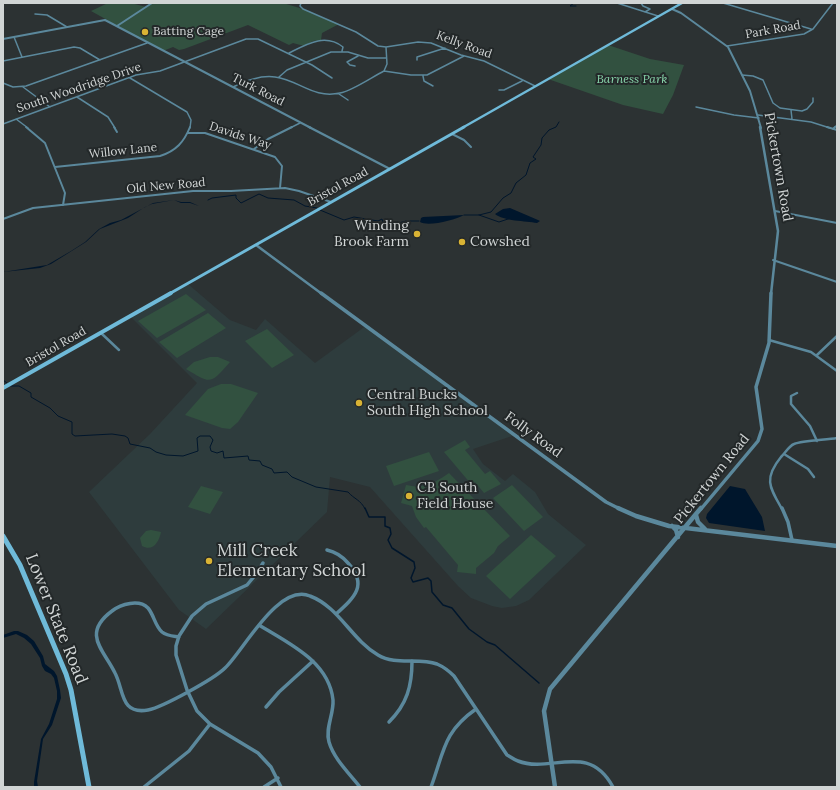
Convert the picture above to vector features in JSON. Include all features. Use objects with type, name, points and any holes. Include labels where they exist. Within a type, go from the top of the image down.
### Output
[{"type":"main road","name":"Bristol Road","points":[[4,388],[682,3]]},
{"type":"main road","name":"Lower State Road","points":[[3,536],[20,565],[66,674],[71,690],[89,787]]},
{"type":"street","points":[[117,26],[152,3]]},
{"type":"street","name":"Kelly Road","points":[[301,3],[300,6],[303,9],[356,32],[378,46],[386,47],[423,42],[433,43],[464,56],[484,61],[500,68],[522,81],[535,86]]},
{"type":"street","points":[[617,3],[658,16]]},
{"type":"street","points":[[627,6],[629,6],[628,3]]},
{"type":"street","points":[[641,3],[643,6],[650,9],[645,12]]},
{"type":"street","points":[[723,3],[812,30]]},
{"type":"street","name":"Park Road","points":[[727,46],[797,36],[812,30],[833,3]]},
{"type":"street","name":"Pickertown Road","points":[[555,787],[550,762],[544,711],[550,689],[678,538],[760,437],[762,424],[756,387],[767,353],[769,340],[771,281],[778,231],[768,178],[759,116],[742,75],[727,46],[681,13],[672,9]]},
{"type":"street","points":[[35,14],[47,15],[67,27]]},
{"type":"street","name":"Turk Road","points":[[3,39],[105,20],[232,88],[390,169]]},
{"type":"street","points":[[14,37],[22,57]]},
{"type":"street","name":"South Woodridge Drive","points":[[3,124],[129,78],[155,72],[246,39],[258,39],[306,62],[332,78]]},
{"type":"street","points":[[288,54],[310,42],[323,40],[339,44],[343,47],[342,51]]},
{"type":"street","points":[[3,83],[12,87],[23,87],[147,43]]},
{"type":"street","points":[[3,61],[74,47],[80,48],[100,60]]},
{"type":"street","points":[[232,88],[258,78],[278,78],[289,81],[316,93],[339,94],[378,76],[384,71],[387,64],[386,47]]},
{"type":"street","points":[[417,60],[417,57],[420,55],[434,53],[446,48]]},
{"type":"street","points":[[278,78],[288,70],[327,53],[342,51],[368,58],[386,58]]},
{"type":"street","points":[[354,66],[348,64],[348,61],[358,56]]},
{"type":"street","points":[[384,71],[423,76],[433,73],[464,56]]},
{"type":"street","points":[[742,75],[753,76],[763,80],[774,104],[780,108],[791,110],[806,109],[813,102],[813,98]]},
{"type":"street","points":[[423,76],[425,83],[433,86]]},
{"type":"street","points":[[129,78],[187,112],[191,120],[188,133]]},
{"type":"street","points":[[499,90],[504,90],[522,81]]},
{"type":"street","points":[[23,87],[50,107]]},
{"type":"street","points":[[339,94],[348,100]]},
{"type":"street","points":[[77,97],[108,117],[117,132]]},
{"type":"street","points":[[696,107],[734,115],[759,116],[811,122],[837,130]]},
{"type":"street","points":[[791,110],[792,119]]},
{"type":"street","points":[[16,119],[42,140],[65,193],[63,204]]},
{"type":"street","points":[[254,149],[268,139],[300,123]]},
{"type":"street","points":[[833,129],[837,125]]},
{"type":"street","name":"Davids Way","points":[[188,133],[205,134],[273,156],[281,163],[283,168],[280,188]]},
{"type":"street","name":"Willow Lane","points":[[55,167],[159,157],[179,148],[184,142],[188,133]]},
{"type":"street","points":[[452,134],[464,140],[471,147]]},
{"type":"street","name":"Old New Road","points":[[3,219],[29,208],[183,192],[280,188],[292,189],[331,202]]},
{"type":"street","points":[[775,211],[837,224]]},
{"type":"street","name":"Folly Road","points":[[256,245],[606,502],[624,512],[639,518],[671,526],[837,546]]},
{"type":"street","points":[[774,260],[837,282]]},
{"type":"street","points":[[101,333],[119,350]]},
{"type":"street","points":[[817,355],[837,336]]},
{"type":"street","points":[[769,340],[806,350],[817,355],[837,371]]},
{"type":"street","points":[[797,394],[791,396],[791,404],[810,426],[817,441]]},
{"type":"street","points":[[792,540],[786,516],[770,489],[769,482],[771,471],[789,448],[797,443],[837,438]]},
{"type":"street","points":[[784,454],[808,469],[814,477]]},
{"type":"street","points":[[696,515],[699,524],[709,530]]},
{"type":"street","points":[[671,526],[676,530],[678,538]]},
{"type":"street","points":[[327,550],[339,554],[354,567],[359,579],[356,595],[336,614]]},
{"type":"street","points":[[263,563],[255,578],[243,589],[210,601],[199,608],[185,625],[179,636],[176,645],[176,657],[187,690],[195,708],[210,724],[260,753],[270,764],[281,787]]},
{"type":"street","points":[[179,636],[168,636],[163,633],[158,629],[148,608],[134,603],[118,606],[105,616],[98,629],[97,641],[115,672],[123,699],[131,708],[151,710],[214,676],[232,661],[258,625],[277,604],[298,596],[308,596],[320,599],[374,652],[387,659],[430,661],[444,667],[454,676],[507,755],[522,763],[571,760],[584,762],[603,773],[613,787]]},
{"type":"street","points":[[258,625],[292,645],[313,661],[326,677],[333,700],[328,740],[333,753],[360,787]]},
{"type":"street","points":[[266,707],[279,692],[313,661]]},
{"type":"street","points":[[389,722],[402,710],[410,691],[412,661]]},
{"type":"street","points":[[431,787],[446,740],[458,722],[476,709]]},
{"type":"street","points":[[144,787],[185,756],[199,741],[210,724]]},
{"type":"street","points":[[264,787],[278,778]]},
{"type":"shaded area","points":[[188,284],[230,320],[256,330],[265,319],[315,363],[367,325],[515,435],[473,449],[483,464],[505,481],[513,474],[535,492],[548,514],[586,545],[529,600],[516,606],[502,608],[492,606],[471,598],[458,586],[370,487],[330,477],[327,512],[206,629],[179,610],[89,492],[150,434],[197,383],[130,316]]},
{"type":"green space","points":[[108,3],[131,3],[146,7],[152,3],[283,3],[303,9],[339,24],[322,33],[321,40],[313,41],[304,46],[293,43],[289,45],[248,25],[184,49],[179,50],[173,47],[163,51],[91,11]]},
{"type":"green space","name":"Barness Park","points":[[608,45],[650,59],[684,65],[673,95],[663,114],[623,105],[548,79]]},
{"type":"green space","points":[[186,294],[206,310],[157,338],[138,321]]},
{"type":"green space","points":[[208,313],[226,328],[177,358],[159,342]]},
{"type":"green space","points":[[267,329],[294,355],[272,368],[245,341]]},
{"type":"green space","points":[[210,357],[218,357],[230,362],[218,375],[210,380],[186,369],[194,362]]},
{"type":"green space","points":[[221,384],[231,384],[258,393],[238,422],[230,429],[222,428],[185,415],[208,389]]},
{"type":"green space","points":[[465,440],[470,447],[465,450],[485,474],[490,471],[501,484],[484,493],[475,482],[471,484],[444,452]]},
{"type":"green space","points":[[429,452],[439,471],[394,486],[386,466]]},
{"type":"green space","points":[[449,473],[510,536],[498,546],[494,553],[476,568],[476,574],[457,572],[458,565],[426,527],[424,528],[416,517],[412,506],[401,503],[406,485],[418,487],[427,485]]},
{"type":"green space","points":[[512,485],[543,517],[524,531],[493,498]]},
{"type":"green space","points":[[201,486],[223,492],[210,514],[188,507]]},
{"type":"green space","points":[[151,530],[161,532],[155,545],[146,548],[142,546],[140,538],[146,531]]},
{"type":"green space","points":[[531,535],[556,556],[510,599],[486,576]]},
{"type":"water","points":[[174,200],[152,204],[147,206],[153,203]]},
{"type":"water","points":[[174,200],[190,202],[199,206],[190,203],[181,203]]},
{"type":"water","points":[[143,208],[128,218],[100,229],[86,242],[51,264],[40,268],[3,272],[47,265],[85,242],[99,229],[110,223],[121,220]]},
{"type":"water","points":[[510,208],[540,221],[537,223],[515,220],[503,218],[495,214],[503,209]]},
{"type":"water","points":[[464,215],[448,221],[429,224],[420,222],[421,218],[423,217]]},
{"type":"water","points":[[730,486],[745,489],[762,517],[765,531],[709,523],[706,518],[707,514]]},
{"type":"water","points":[[14,631],[27,635],[34,641],[43,656],[45,664],[54,671],[57,676],[60,690],[61,698],[52,725],[43,739],[37,781],[38,787],[34,787],[34,782],[41,739],[49,724],[57,699],[57,691],[54,678],[51,674],[45,671],[40,658],[31,644],[16,634],[3,638],[3,635]]},
{"type":"waterway","points":[[574,3],[570,6],[576,6]]},
{"type":"waterway","points":[[479,215],[491,212],[503,198],[511,193],[516,183],[526,175],[530,163],[536,159],[533,157],[541,145],[542,138],[549,130],[556,127],[559,122]]},
{"type":"waterway","points":[[208,200],[212,198],[236,195],[236,198],[241,203],[259,194],[268,198],[294,200],[305,206],[317,208]]},
{"type":"waterway","points":[[320,210],[344,220],[354,217],[378,221],[382,219],[383,223],[395,224],[406,221]]},
{"type":"waterway","points":[[464,215],[479,215]]},
{"type":"waterway","points":[[479,215],[499,222],[511,218]]},
{"type":"waterway","points":[[410,221],[419,221]]},
{"type":"waterway","points":[[3,380],[7,383]]},
{"type":"waterway","points":[[11,386],[19,386],[31,393],[31,397],[50,408],[58,416],[72,422],[72,434],[75,436],[112,434],[125,436],[128,438],[130,444],[150,448],[156,452],[166,455],[183,456],[198,451],[197,438],[200,436],[210,436],[213,440],[210,447],[211,451],[217,453],[223,451],[224,458],[248,456],[249,460],[260,461],[262,465],[272,469],[274,473],[287,472],[292,477],[316,487],[348,492],[362,504],[365,509]]},
{"type":"waterway","points":[[365,508],[369,517],[385,517],[385,526],[390,528],[391,534],[388,540],[392,548],[414,562],[415,568],[411,578],[413,582],[428,578],[431,581],[432,592],[443,605],[452,608],[469,629],[487,642],[495,645],[539,683]]},
{"type":"place","name":"Batting Cage","points":[[145,32]]},
{"type":"place","name":"Winding Brook Farm","points":[[417,234]]},
{"type":"place","name":"Cowshed","points":[[462,242]]},
{"type":"place","name":"Central Bucks South High School","points":[[359,403]]},
{"type":"place","name":"CB South Field House","points":[[409,496]]},
{"type":"place","name":"Mill Creek Elementary School","points":[[209,561]]}]
